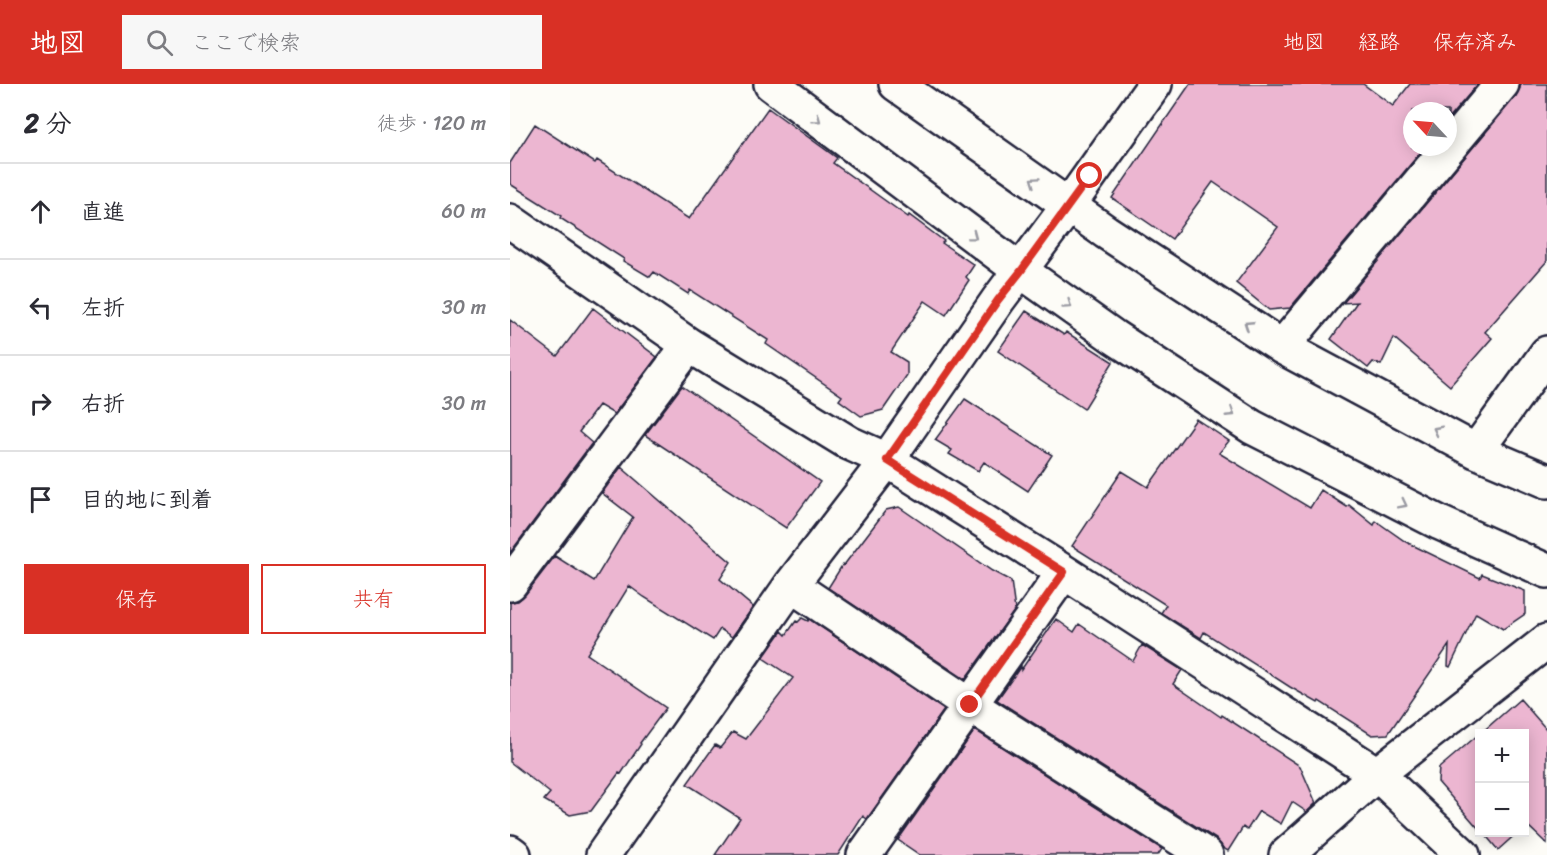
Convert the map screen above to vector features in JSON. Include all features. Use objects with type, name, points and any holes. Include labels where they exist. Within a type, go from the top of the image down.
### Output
[{"type":"street","points":[[771,84],[1021,271],[1114,337],[1252,427],[1440,523],[1547,572]]},
{"type":"street","points":[[896,84],[1106,232],[1282,347],[1476,451],[1547,481]]},
{"type":"street","points":[[603,855],[791,585],[887,460],[998,300],[1069,206],[1155,84]]},
{"type":"street","points":[[1282,347],[1502,84]]},
{"type":"street","points":[[510,221],[689,345],[849,443],[887,460],[1377,774],[1463,855]]},
{"type":"street","points":[[510,584],[689,345]]},
{"type":"street","points":[[1476,451],[1547,353]]},
{"type":"street","points":[[864,855],[1064,572]]},
{"type":"street","points":[[791,585],[970,705],[1206,855]]},
{"type":"street","points":[[1286,855],[1377,774],[1547,641]]},
{"type":"street","points":[[510,852],[514,855]]},
{"type":"building","points":[[1190,84],[1363,84],[1393,106],[1410,84],[1478,84],[1457,108],[1457,102],[1403,102],[1403,156],[1417,156],[1290,308],[1269,310],[1236,283],[1278,227],[1213,182],[1172,239],[1112,198]]},
{"type":"building","points":[[1520,84],[1547,84],[1547,261],[1485,332],[1492,338],[1450,386],[1394,338],[1381,365],[1373,362],[1368,368],[1331,339],[1357,302],[1343,303],[1516,96]]},
{"type":"building","points":[[768,108],[837,158],[833,163],[908,217],[909,215],[944,241],[942,243],[974,265],[966,277],[969,280],[946,315],[925,301],[891,352],[907,362],[907,375],[883,410],[861,416],[839,400],[842,396],[766,344],[768,340],[690,290],[688,294],[654,272],[650,277],[623,261],[624,259],[560,218],[561,216],[510,184],[510,163],[535,124],[595,163],[597,160],[689,219]]},
{"type":"building","points":[[593,308],[657,357],[614,414],[599,405],[579,432],[592,443],[510,553],[510,320],[557,356]]},
{"type":"building","points":[[1026,311],[1064,335],[1066,332],[1113,362],[1084,409],[998,351]]},
{"type":"building","points":[[682,386],[820,482],[786,528],[645,435]]},
{"type":"building","points":[[965,399],[1052,455],[1028,491],[984,462],[978,471],[949,454],[952,450],[935,440]]},
{"type":"building","points":[[1196,419],[1229,441],[1219,453],[1310,508],[1321,490],[1347,507],[1349,505],[1374,525],[1376,521],[1406,542],[1480,578],[1482,574],[1525,591],[1525,614],[1503,629],[1476,613],[1450,667],[1448,666],[1449,645],[1388,734],[1372,735],[1319,701],[1318,703],[1290,687],[1204,632],[1201,638],[1161,613],[1166,605],[1072,546],[1122,471],[1148,487]]},
{"type":"building","points":[[621,467],[731,562],[720,579],[753,607],[732,637],[720,629],[713,640],[629,586],[587,654],[666,708],[621,774],[619,773],[591,811],[570,815],[544,800],[550,793],[510,762],[510,602],[518,601],[525,595],[555,556],[594,581],[633,517],[602,493]]},
{"type":"building","points":[[899,507],[992,571],[1011,581],[1015,610],[965,679],[828,588],[843,564],[886,510]]},
{"type":"building","points":[[802,618],[808,621],[809,619],[944,710],[867,819],[863,816],[838,855],[715,855],[740,818],[687,784],[715,745],[720,748],[733,732],[746,739],[793,678],[763,658],[782,631],[786,635],[796,621]]},
{"type":"building","points":[[1056,619],[1074,632],[1079,624],[1133,661],[1142,645],[1182,670],[1173,684],[1300,766],[1316,803],[1307,812],[1292,802],[1281,824],[1259,811],[1247,830],[1243,827],[1228,851],[1216,839],[997,700]]},
{"type":"building","points":[[1520,699],[1547,730],[1547,844],[1529,827],[1529,729],[1486,729]]},
{"type":"building","points":[[975,730],[1162,849],[1158,855],[920,855],[898,840]]},
{"type":"building","points":[[1475,737],[1475,824],[1438,782],[1439,768]]},
{"type":"building","points":[[1487,837],[1512,837],[1498,850]]},
{"type":"route","points":[[970,705],[1064,572],[887,460],[998,300],[1090,176]]}]
